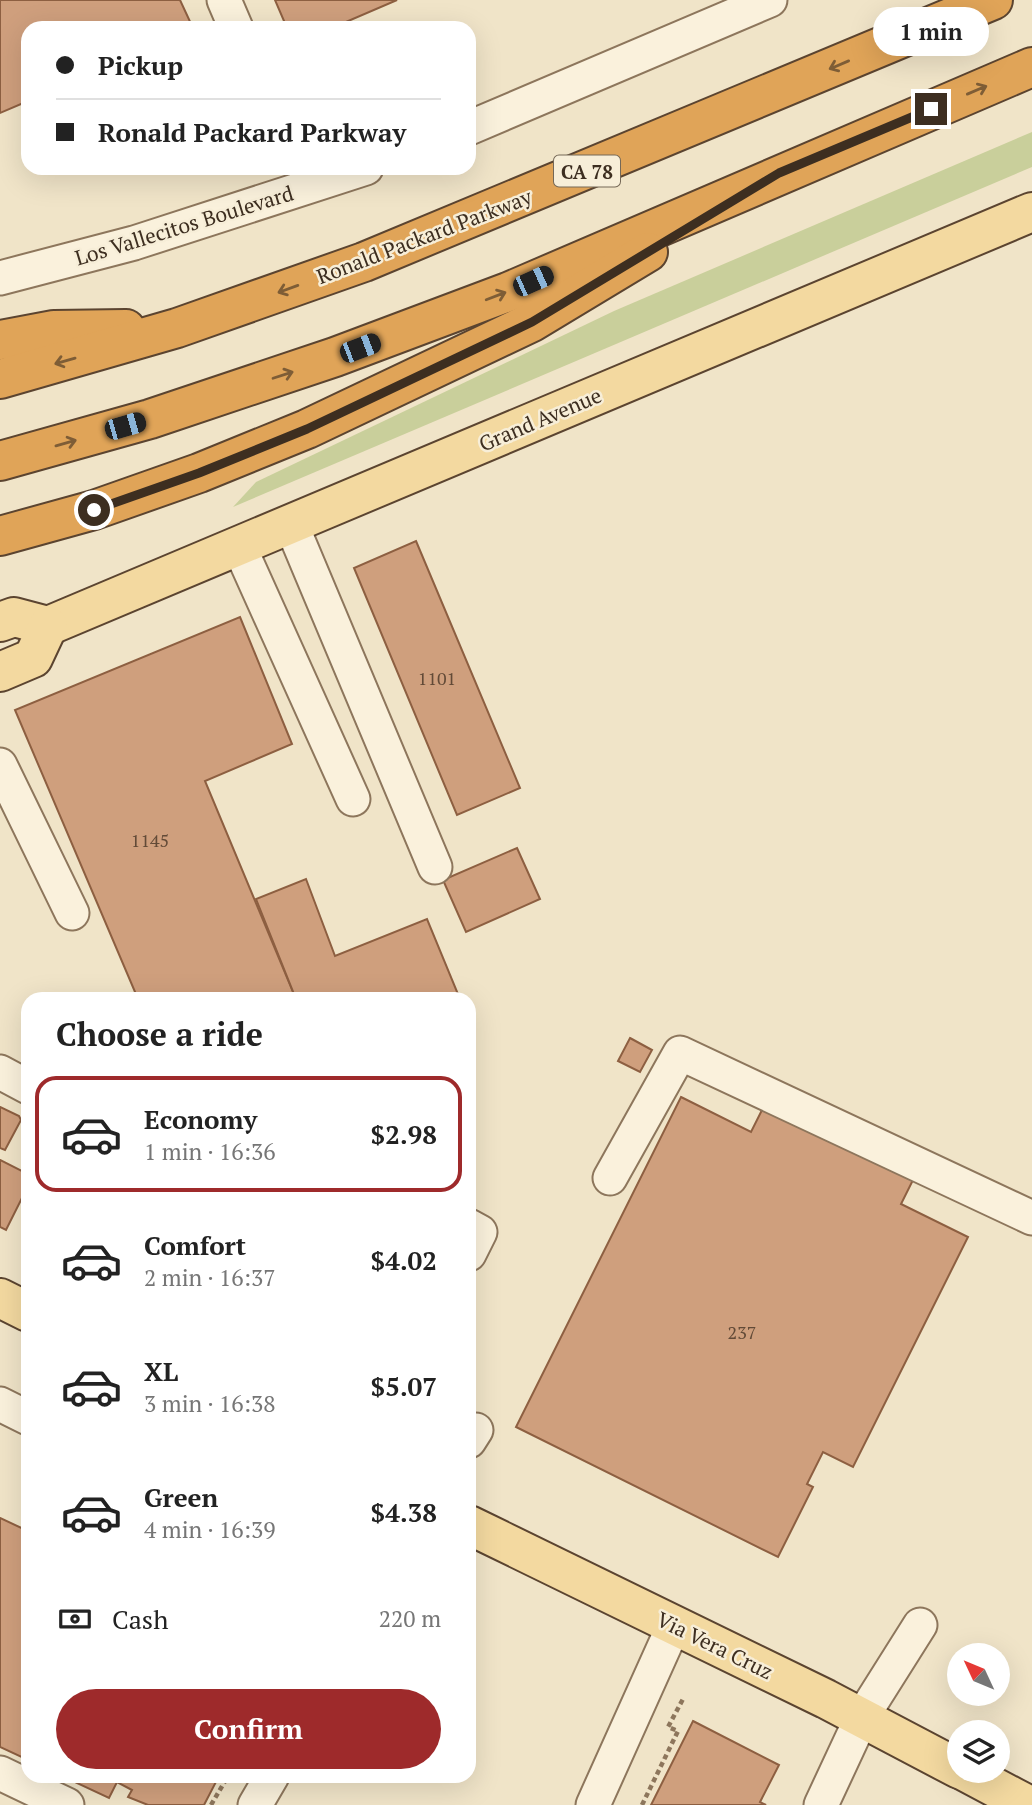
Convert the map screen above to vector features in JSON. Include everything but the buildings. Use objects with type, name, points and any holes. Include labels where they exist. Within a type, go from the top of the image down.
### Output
[{"type":"highway","name":"Ronald Packard Parkway","points":[[0,379],[177,328],[364,262],[993,0]]},
{"type":"highway","points":[[0,461],[150,419],[335,358],[508,292],[779,173],[1032,67]]},
{"type":"highway","points":[[0,536],[94,510],[186,478],[319,423],[532,322],[779,173]]},
{"type":"highway","points":[[0,340],[54,330],[177,328]]},
{"type":"main road","name":"Grand Avenue","points":[[48,626],[1032,212]]},
{"type":"main road","points":[[0,622],[14,617],[48,626],[33,657],[0,672]]},
{"type":"main road","points":[[0,1298],[21,1308]]},
{"type":"main road","name":"Via Vera Cruz","points":[[476,1528],[862,1717],[947,1763]]},
{"type":"main road","points":[[987,1783],[1028,1805]]},
{"type":"street","points":[[224,0],[233,21]]},
{"type":"street","points":[[476,125],[770,0]]},
{"type":"street","name":"Los Vallecitos Boulevard","points":[[0,278],[134,243],[297,179],[322,175]]},
{"type":"street","points":[[291,524],[435,867]]},
{"type":"street","points":[[239,546],[353,799]]},
{"type":"street","points":[[0,765],[72,913]]},
{"type":"street","points":[[610,1178],[680,1053],[1032,1218]]},
{"type":"street","points":[[0,1073],[21,1084]]},
{"type":"street","points":[[0,1404],[21,1414]]},
{"type":"street","points":[[593,1805],[674,1625]]},
{"type":"street","points":[[821,1805],[862,1717],[919,1625]]},
{"type":"street","points":[[0,1773],[66,1805]]},
{"type":"street","points":[[255,1805],[268,1783]]},
{"type":"path","points":[[642,1805],[678,1731],[668,1727],[683,1699]]},
{"type":"path","points":[[211,1805],[224,1783]]},
{"type":"green space","points":[[1032,132],[1032,167],[233,507],[256,482],[614,311]]},
{"type":"route","points":[[94,510],[199,473],[307,429],[532,322],[779,173],[931,109]]}]
